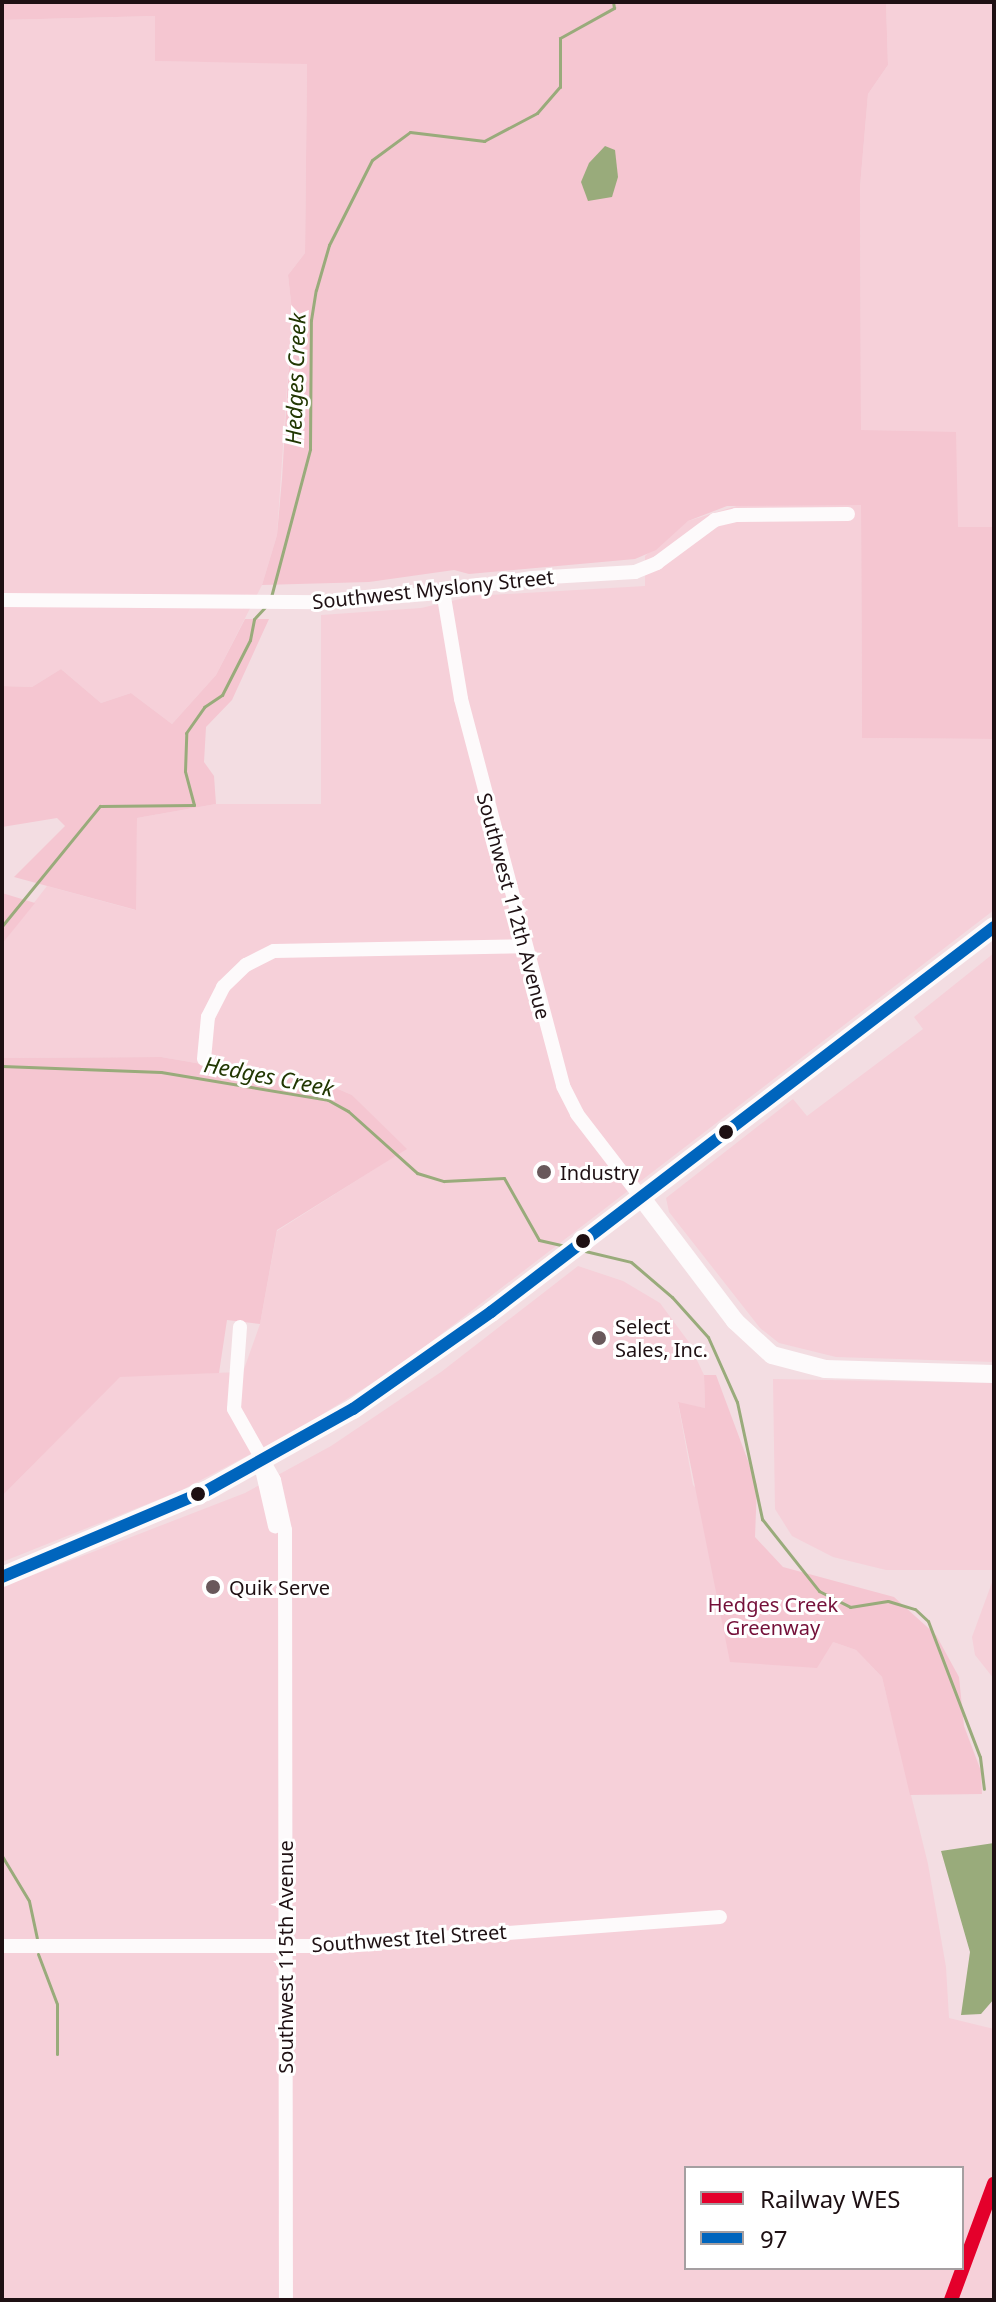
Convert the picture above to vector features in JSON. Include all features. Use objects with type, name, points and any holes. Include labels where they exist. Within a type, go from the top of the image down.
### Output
[{"type":"highway","points":[[2,1577],[105,1538],[261,1464],[420,1365],[994,927]]},
{"type":"main road","points":[[641,1197],[735,1321],[772,1355],[825,1369],[994,1374]]},
{"type":"street","name":"Southwest Myslony Street","points":[[2,600],[286,603],[443,591],[532,578],[635,572],[657,563],[715,520],[736,515],[848,514]]},
{"type":"street","name":"Southwest 112th Avenue","points":[[443,591],[461,699],[566,1096],[641,1197]]},
{"type":"street","points":[[204,1059],[208,1017],[233,975],[261,956],[288,949],[525,946]]},
{"type":"street","name":"Southwest 115th Avenue","points":[[240,1327],[232,1401],[261,1464],[274,1480],[282,1507],[285,1614],[286,2300]]},
{"type":"street","name":"Southwest Itel Street","points":[[2,1946],[286,1946],[720,1917]]},
{"type":"shaded area","points":[[886,2],[994,2],[994,546],[958,527],[861,430],[860,187],[868,94],[888,65]]},
{"type":"shaded area","points":[[155,16],[156,61],[307,63],[305,253],[288,275],[292,311],[277,535],[262,585],[216,675],[172,724],[131,693],[101,703],[61,669],[32,687],[2,686],[2,20]]},
{"type":"shaded area","points":[[605,146],[615,150],[618,177],[612,197],[588,201],[581,182],[589,163]]},
{"type":"shaded area","points":[[743,504],[861,505],[862,738],[994,739],[994,910],[401,1365],[302,1427],[180,1491],[2,1562],[2,1496],[120,1376],[243,1372],[260,1324],[277,1231],[406,1149],[352,1095],[331,1086],[161,1057],[2,1058],[2,944],[47,886],[135,910],[137,818],[216,804],[321,804],[321,615],[421,608],[473,596],[645,586],[645,556],[688,521]]},
{"type":"shaded area","points":[[994,953],[994,1362],[836,1357],[779,1343],[760,1328],[669,1212],[666,1198],[793,1099],[807,1116],[923,1029],[914,1017]]},
{"type":"shaded area","points":[[578,1266],[623,1281],[660,1303],[688,1341],[704,1375],[705,1408],[678,1403],[693,1485],[833,1642],[856,1650],[882,1677],[928,1864],[946,1967],[949,2018],[994,2029],[994,2300],[2,2300],[2,1587],[245,1493],[331,1446],[441,1372]]},
{"type":"shaded area","points":[[773,1379],[994,1383],[994,1570],[886,1570],[833,1557],[792,1536],[775,1509]]},
{"type":"shaded area","points":[[994,1577],[994,1679],[975,1655],[972,1637]]},
{"type":"shaded area","points":[[994,1843],[994,1999],[981,2014],[961,2015],[970,1952],[941,1851]]},
{"type":"green space","points":[[2,2],[886,2],[888,65],[868,94],[860,187],[861,430],[956,432],[958,527],[992,527],[994,739],[862,738],[861,505],[727,506],[688,521],[656,550],[635,559],[469,574],[454,570],[369,582],[262,585],[277,535],[282,479],[292,311],[288,275],[305,253],[307,64],[155,61],[155,16],[2,20]]},
{"type":"green space","points":[[245,619],[269,619],[232,700],[206,727],[204,762],[214,776],[216,804],[137,818],[136,910],[14,877],[65,826],[57,818],[2,827],[2,686],[32,687],[61,669],[101,703],[131,693],[172,724],[216,675]]},
{"type":"green space","points":[[2,893],[35,903],[2,944]]},
{"type":"green space","points":[[161,1057],[331,1086],[352,1095],[407,1149],[277,1230],[260,1324],[227,1320],[219,1373],[120,1377],[2,1496],[2,1058]]},
{"type":"green space","name":"Hedges Creek Greenway","points":[[704,1375],[716,1375],[757,1485],[755,1537],[783,1567],[894,1597],[936,1635],[959,1677],[964,1726],[981,1771],[982,1794],[910,1795],[882,1677],[856,1650],[833,1642],[817,1668],[730,1662],[678,1402],[705,1408]]},
{"type":"waterway","name":"Hedges Creek","points":[[271,597],[310,449],[311,320],[316,290],[329,245],[372,160],[410,132],[484,141],[537,113],[560,87],[560,38],[614,8],[613,2]]},
{"type":"waterway","name":"Hedges Creek","points":[[2,926],[100,806],[194,805],[185,771],[186,733],[204,707],[222,695],[250,640],[254,619],[265,607]]},
{"type":"waterway","name":"Hedges Creek","points":[[2,1066],[161,1072],[328,1100],[348,1111],[417,1173],[444,1181],[504,1178],[539,1240],[565,1246]]},
{"type":"waterway","name":"Hedges Creek","points":[[585,1251],[631,1262],[672,1297],[708,1337],[737,1402],[762,1519],[819,1591],[850,1607],[888,1601],[915,1609],[928,1621],[980,1757],[984,1789]]},
{"type":"waterway","name":"Hedges Creek","points":[[2,1856],[29,1901],[37,1938]]},
{"type":"waterway","name":"Hedges Creek","points":[[38,1954],[57,2004],[57,2054]]},
{"type":"rail line","name":"WES","points":[[964,2265],[994,2184]]},
{"type":"rail line","name":"WES","points":[[951,2300],[962,2270]]},
{"type":"transit line","name":"97","points":[[2,1577],[206,1491],[353,1409],[491,1312],[994,927]]},
{"type":"place","name":"Industry","points":[[544,1172]]},
{"type":"place","name":"Select Sales, Inc.","points":[[599,1338]]},
{"type":"place","name":"Quik Serve","points":[[213,1587]]}]
